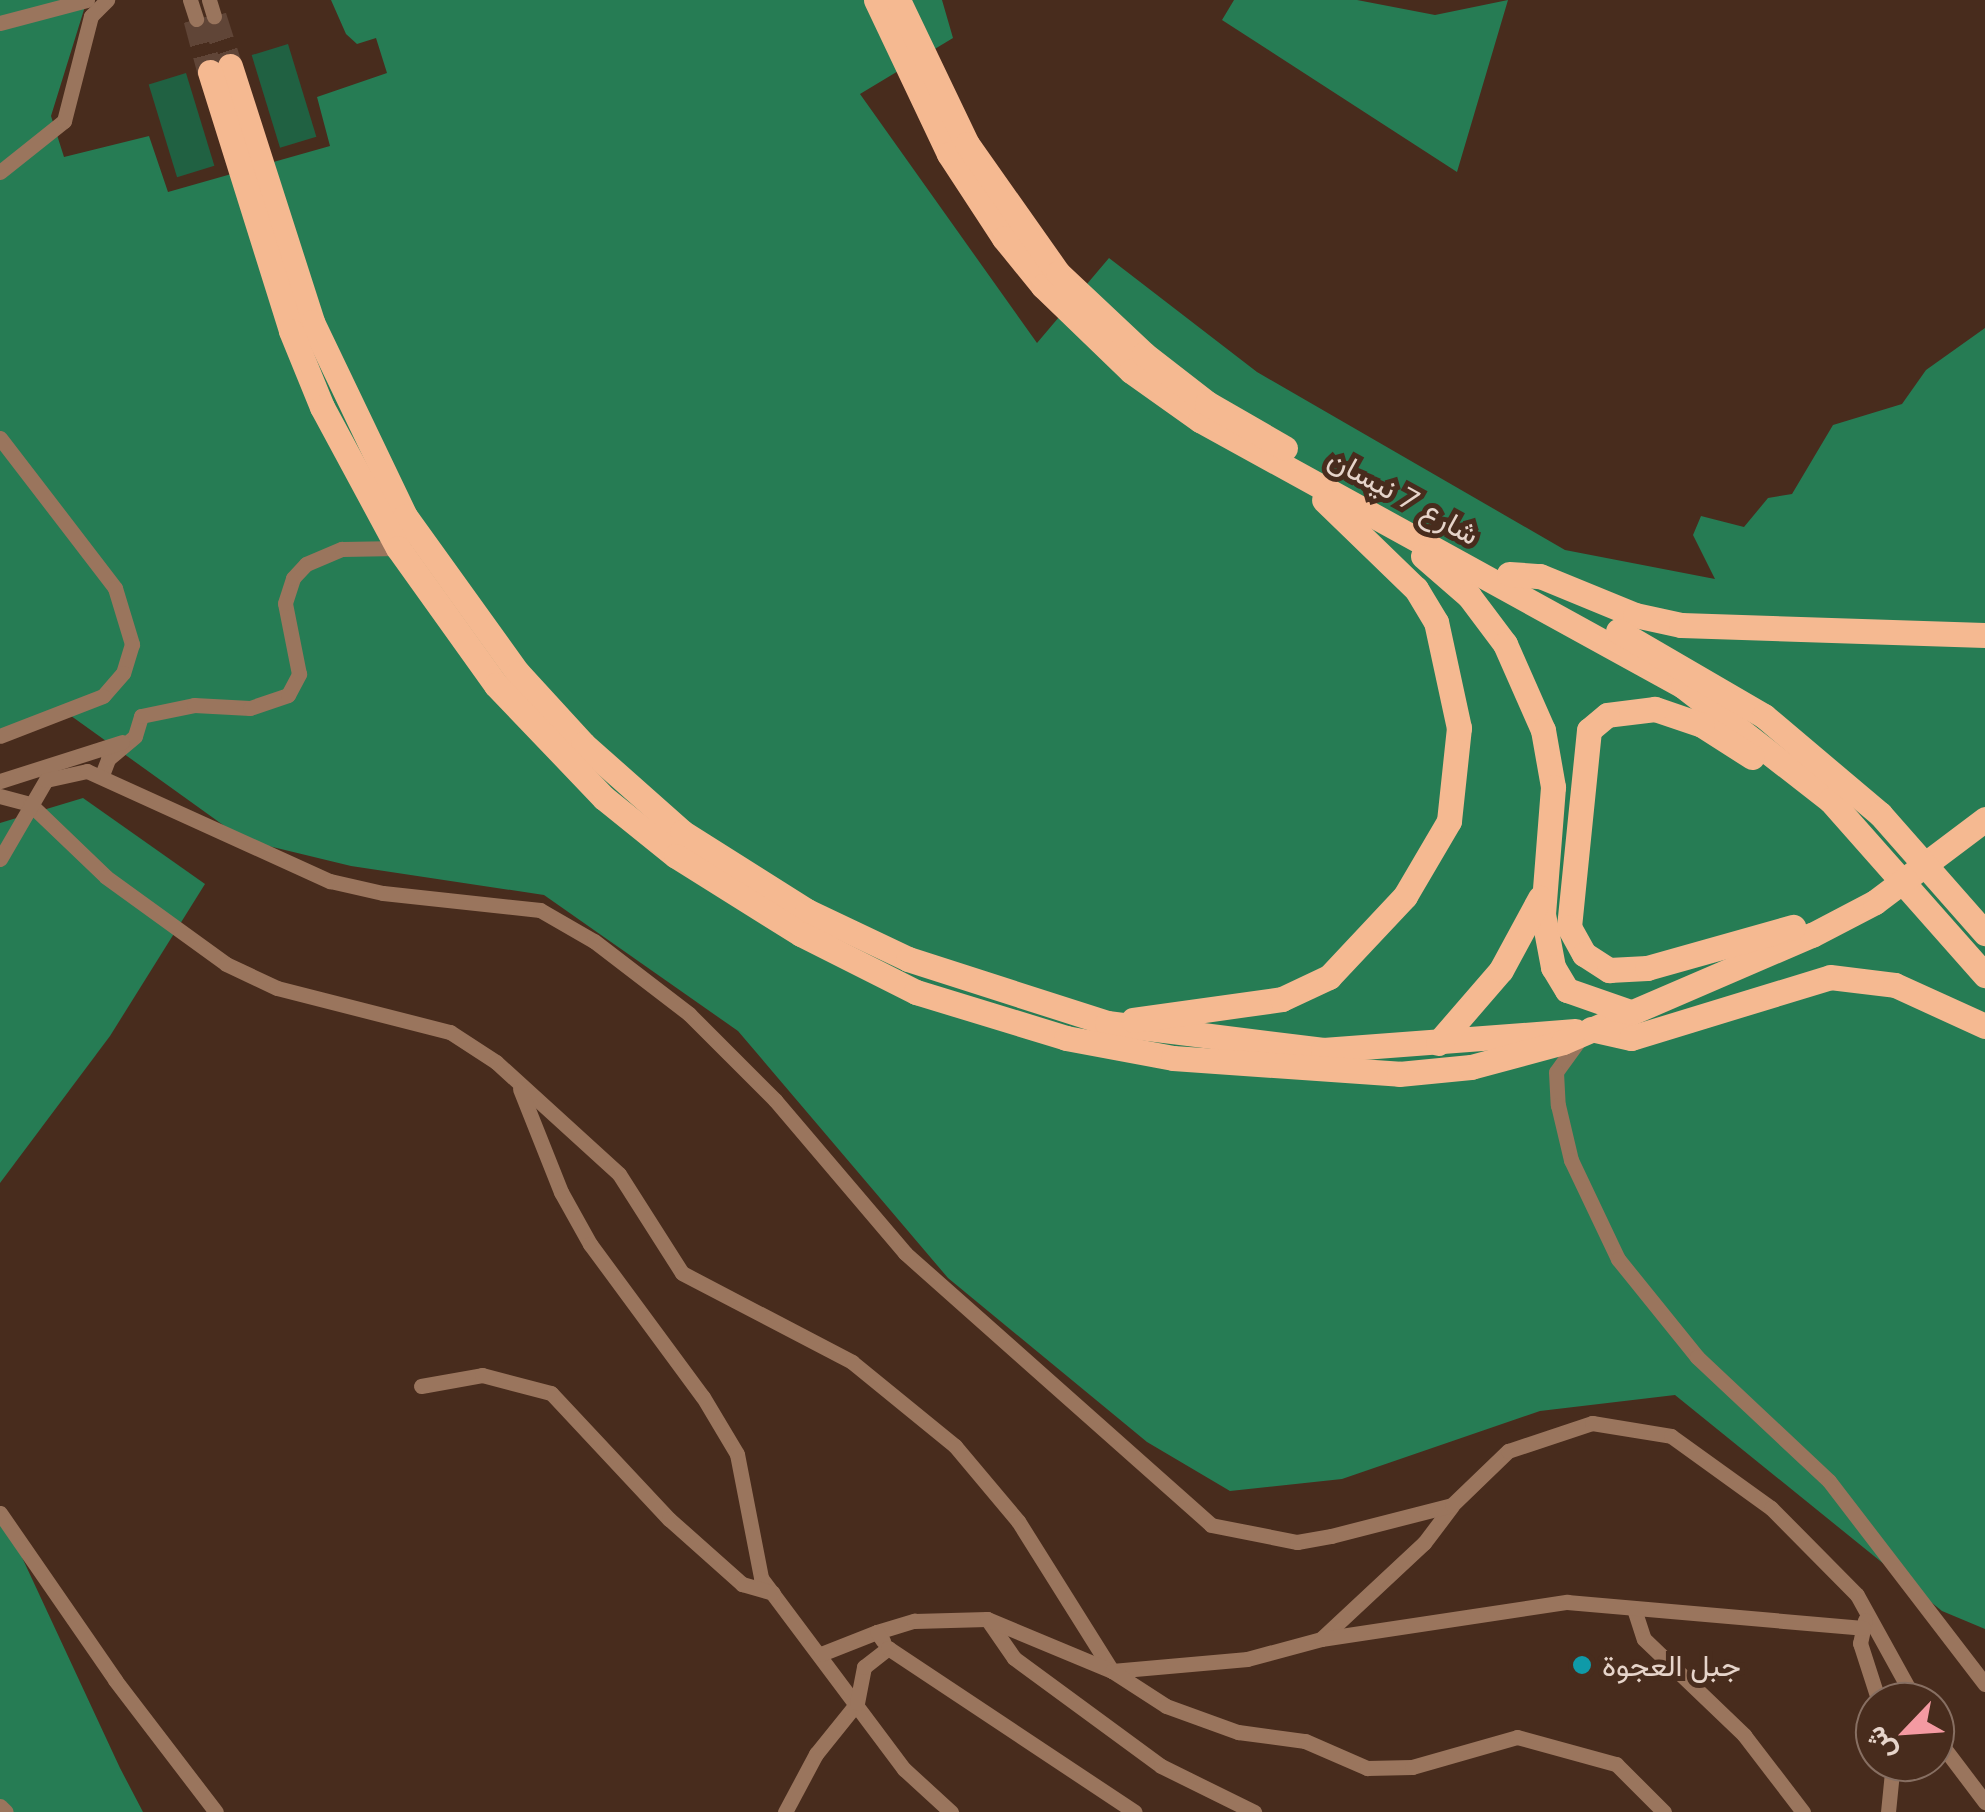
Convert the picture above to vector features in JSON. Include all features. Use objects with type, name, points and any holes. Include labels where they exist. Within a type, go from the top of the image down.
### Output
[{"type":"main road","name":"شارع 7 نيسان","points":[[876,0],[949,154],[1043,286],[1131,372],[1200,420],[1683,686],[1830,800],[1985,974]]},
{"type":"main road","name":"شارع 7 نيسان","points":[[898,0],[967,144],[1021,227],[1089,303],[1207,403],[1764,716],[1880,814],[1985,933]]},
{"type":"main road","points":[[1985,819],[1875,902],[1736,955],[1588,1030],[1494,1063],[1399,1074],[1137,1052],[916,992],[786,925],[676,856],[604,798],[496,685],[398,548],[322,407],[290,331],[220,69],[312,322],[373,458],[445,579],[583,744],[682,832],[807,911],[908,959],[1107,1024],[1323,1050],[1438,1044],[1523,1032],[1588,1030],[1631,1038],[1830,977],[1895,985],[1985,1026]]},
{"type":"main road","points":[[1107,1024],[1282,999],[1329,977],[1405,896],[1449,821],[1458,728],[1436,622],[1416,589],[1299,476]]},
{"type":"main road","points":[[1390,526],[1469,596],[1505,644],[1526,686],[1553,788],[1546,884],[1552,968],[1567,990],[1627,1011]]},
{"type":"main road","points":[[1508,574],[1540,576],[1635,615],[1680,625],[1985,635]]},
{"type":"main road","points":[[1736,955],[1609,970],[1584,954],[1569,927],[1568,899],[1589,730],[1630,708],[1677,715],[1738,745],[1778,778],[1830,800]]},
{"type":"main road","points":[[1438,1044],[1501,970],[1546,884]]},
{"type":"street","points":[[0,24],[87,0]]},
{"type":"street","points":[[0,172],[64,121],[91,16],[107,0]]},
{"type":"street","points":[[190,0],[196,20]]},
{"type":"street","points":[[0,438],[115,588],[132,644],[123,673],[103,696],[0,736]]},
{"type":"street","points":[[102,775],[108,759],[135,736],[142,716],[156,710],[250,708],[288,695],[299,674],[285,603],[293,578],[306,564],[342,550],[398,548]]},
{"type":"street","points":[[0,782],[135,736]]},
{"type":"street","points":[[0,859],[46,780],[74,771],[102,775],[330,881],[383,894],[519,904],[594,941],[740,1062],[905,1254],[1211,1525],[1296,1542],[1452,1505]]},
{"type":"street","points":[[0,796],[30,804],[106,877],[226,964],[276,988],[450,1032],[496,1062],[619,1174],[682,1273],[852,1362],[955,1446],[1018,1522],[1112,1672]]},
{"type":"street","points":[[1588,1030],[1556,1072],[1558,1106],[1571,1160],[1618,1259],[1697,1358],[1830,1481],[1985,1684]]},
{"type":"street","points":[[520,1087],[561,1192],[590,1244],[737,1454],[760,1578],[904,1769],[951,1812]]},
{"type":"street","points":[[421,1386],[482,1376],[550,1392],[669,1519],[742,1584],[773,1593]]},
{"type":"street","points":[[1322,1639],[1424,1543],[1452,1505],[1508,1451],[1592,1423],[1671,1436],[1771,1508],[1865,1621],[1903,1682]]},
{"type":"street","points":[[0,1512],[115,1680],[216,1812]]},
{"type":"street","points":[[1112,1672],[1247,1659],[1322,1639],[1567,1602],[1634,1612],[1865,1621]]},
{"type":"street","points":[[1634,1612],[1644,1639],[1744,1735],[1803,1812]]},
{"type":"street","points":[[821,1654],[914,1621],[987,1619],[1112,1672],[1166,1706],[1238,1732],[1305,1742],[1367,1768],[1412,1767],[1517,1737],[1616,1764],[1664,1812]]},
{"type":"street","points":[[987,1619],[1014,1658],[1161,1766],[1254,1812]]},
{"type":"street","points":[[1865,1621],[1860,1643],[1873,1682]]},
{"type":"street","points":[[878,1632],[888,1648],[1135,1812]]},
{"type":"street","points":[[786,1812],[816,1754],[856,1703],[864,1667],[888,1648]]},
{"type":"street","points":[[1955,1762],[1985,1802]]},
{"type":"street","points":[[1888,1812],[1891,1782]]},
{"type":"street","points":[[0,1806],[6,1812]]},
{"type":"green space","points":[[0,0],[87,0],[51,116],[64,157],[149,136],[168,192],[330,146],[317,97],[387,73],[376,38],[357,44],[346,34],[331,0],[942,0],[953,38],[860,94],[1037,343],[1109,258],[1257,372],[1565,550],[1715,579],[1693,535],[1701,516],[1744,527],[1768,498],[1792,494],[1833,425],[1902,404],[1926,370],[1985,328],[1985,1629],[1942,1611],[1675,1395],[1540,1411],[1342,1479],[1230,1491],[1147,1442],[948,1278],[738,1031],[544,895],[351,866],[244,840],[67,713],[0,736]]},
{"type":"green space","points":[[1234,0],[1357,0],[1435,15],[1508,0],[1457,172],[1222,20]]},
{"type":"green space","points":[[288,44],[316,137],[280,148],[252,55]]},
{"type":"green space","points":[[186,73],[214,166],[177,177],[149,84]]},
{"type":"green space","points":[[83,798],[205,884],[110,1036],[0,1183],[0,823]]},
{"type":"green space","points":[[0,1510],[120,1768],[143,1812],[0,1812]]},
{"type":"tunnel","points":[[214,16],[230,66]]},
{"type":"tunnel","points":[[196,19],[210,72]]},
{"type":"place","name":"جبل العجوة","points":[[1582,1665]]}]
